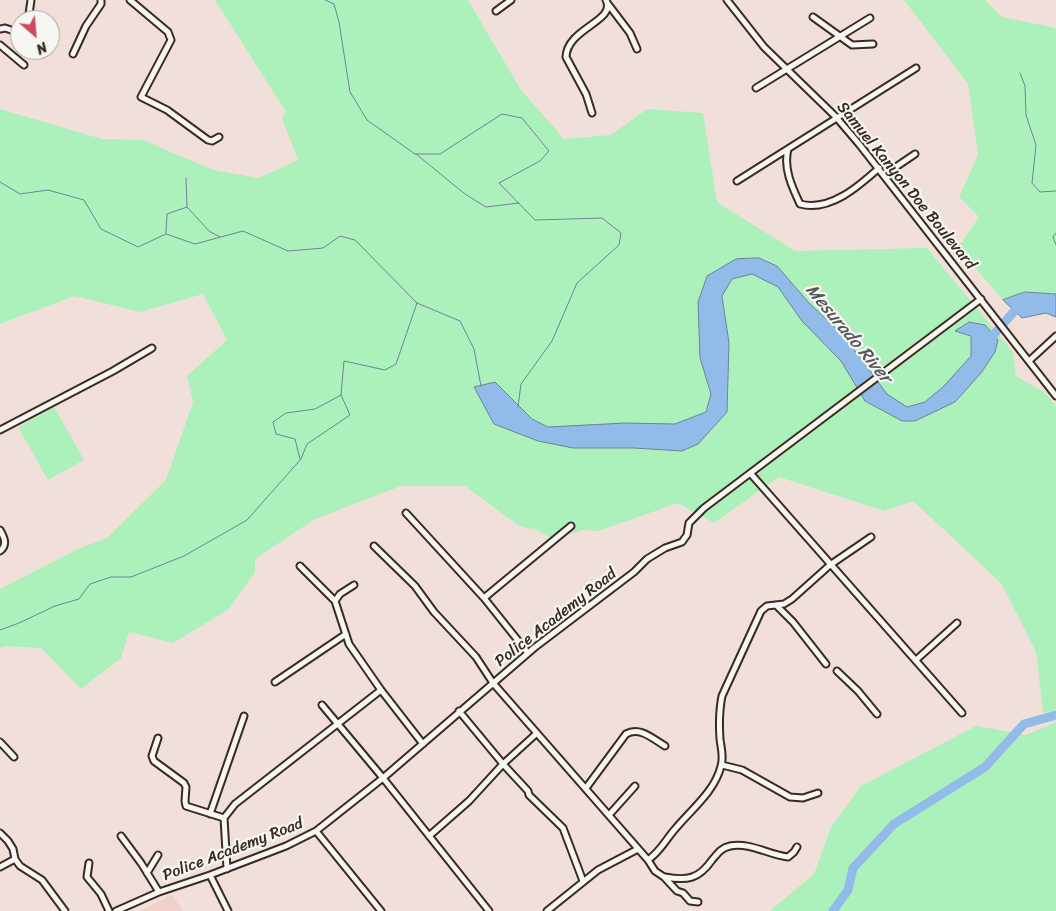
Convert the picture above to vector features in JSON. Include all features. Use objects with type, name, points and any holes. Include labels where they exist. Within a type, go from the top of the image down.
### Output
[{"type":"street","points":[[74,54],[86,26],[101,4],[101,0]]},
{"type":"street","points":[[130,0],[168,32],[171,40],[140,97],[167,110],[208,140],[212,141],[219,137]]},
{"type":"street","points":[[496,12],[511,0]]},
{"type":"street","name":"Samuel Kanyon Doe Boulevard","points":[[727,0],[764,47],[836,117],[879,168],[1056,396]]},
{"type":"street","points":[[607,2],[630,33],[637,50]]},
{"type":"street","points":[[592,114],[586,94],[566,56],[566,50],[568,44],[577,34],[606,14],[607,2]]},
{"type":"street","points":[[813,17],[852,45],[873,44]]},
{"type":"street","points":[[756,88],[870,18]]},
{"type":"street","points":[[0,45],[24,64]]},
{"type":"street","points":[[737,181],[916,68]]},
{"type":"street","points":[[788,149],[785,160],[793,189],[800,204],[808,206],[829,202],[856,189],[879,168]]},
{"type":"street","points":[[884,175],[915,154]]},
{"type":"street","name":"Police Academy Road","points":[[116,911],[159,892],[227,869],[286,846],[316,831],[383,778],[528,653],[634,572],[647,559],[665,548],[682,542],[689,524],[704,508],[981,299]]},
{"type":"street","points":[[1029,361],[1056,336]]},
{"type":"street","points":[[0,430],[113,372],[152,348]]},
{"type":"street","points":[[751,474],[962,713]]},
{"type":"street","points":[[406,513],[484,598],[528,653]]},
{"type":"street","points":[[484,598],[571,526]]},
{"type":"street","points":[[0,530],[5,542],[4,548],[0,551]]},
{"type":"street","points":[[648,860],[660,850],[714,783],[722,765],[719,726],[722,696],[761,611],[767,606],[784,604],[792,599],[830,565],[871,537]]},
{"type":"street","points":[[374,546],[415,586],[434,612],[476,657],[493,683],[586,788],[655,870],[690,901],[698,902]]},
{"type":"street","points":[[300,566],[334,601],[349,644],[381,690],[423,744]]},
{"type":"street","points":[[334,601],[340,594],[354,585]]},
{"type":"street","points":[[776,605],[793,622],[826,664]]},
{"type":"street","points":[[916,660],[957,624]]},
{"type":"street","points":[[275,682],[346,634]]},
{"type":"street","points":[[837,671],[858,690],[877,714]]},
{"type":"street","points":[[227,869],[224,818],[235,804],[381,690]]},
{"type":"street","points":[[322,705],[489,911]]},
{"type":"street","points":[[459,711],[528,791],[529,795],[563,828],[583,882]]},
{"type":"street","points":[[210,814],[244,716]]},
{"type":"street","points":[[586,788],[626,734],[632,731],[643,732],[665,746]]},
{"type":"street","points":[[429,836],[469,801],[503,764],[537,733]]},
{"type":"street","points":[[158,738],[152,756],[154,761],[184,783],[186,787],[184,801],[186,806],[224,818]]},
{"type":"street","points":[[0,742],[14,757]]},
{"type":"street","points":[[722,765],[742,770],[790,797],[803,798],[818,793]]},
{"type":"street","points":[[609,815],[635,786]]},
{"type":"street","points":[[316,831],[381,911]]},
{"type":"street","points":[[0,833],[13,849],[15,859],[20,866],[42,880],[65,911]]},
{"type":"street","points":[[121,836],[159,892]]},
{"type":"street","points":[[664,877],[680,879],[696,876],[703,872],[720,850],[732,846],[748,846],[788,857],[794,852],[796,847]]},
{"type":"street","points":[[547,911],[598,870],[638,849]]},
{"type":"street","points":[[147,873],[158,855]]},
{"type":"street","points":[[0,867],[15,859]]},
{"type":"street","points":[[89,863],[88,876],[101,894],[109,911]]},
{"type":"street","points":[[210,875],[228,911]]},
{"type":"shaded area","points":[[172,895],[183,911],[140,911]]},
{"type":"green space","points":[[215,0],[468,0],[521,90],[564,139],[611,135],[647,109],[703,113],[717,202],[795,251],[927,248],[1013,352],[1016,376],[1046,393],[1056,407],[1056,710],[1043,713],[1036,652],[1001,583],[913,501],[884,511],[779,477],[714,523],[678,503],[598,531],[583,530],[552,539],[536,529],[518,525],[465,486],[401,486],[315,519],[255,559],[255,572],[229,609],[173,643],[129,632],[121,658],[81,689],[41,648],[3,646],[0,648],[0,589],[78,549],[107,538],[166,480],[193,402],[187,376],[227,340],[203,294],[140,312],[74,296],[0,324],[0,109],[102,139],[143,140],[213,170],[259,178],[298,160],[282,118],[286,112]]},
{"type":"green space","points":[[904,0],[985,0],[1002,17],[1056,28],[1056,294],[1025,292],[1003,300],[958,248],[979,217],[959,197],[978,155],[968,84]]},
{"type":"green space","points":[[54,407],[84,460],[48,480],[18,427]]},
{"type":"green space","points":[[1056,722],[1056,911],[770,911],[814,874],[831,827],[861,786],[976,726],[1026,735]]},
{"type":"water","points":[[759,258],[777,266],[809,303],[844,336],[887,394],[907,407],[925,402],[944,386],[971,356],[971,336],[955,331],[969,322],[985,325],[998,340],[995,352],[981,373],[955,402],[915,421],[902,421],[865,401],[841,361],[802,321],[778,287],[752,274],[732,279],[722,296],[729,343],[727,412],[698,444],[682,451],[634,448],[573,448],[538,441],[494,424],[474,387],[495,382],[532,419],[548,427],[625,423],[675,424],[706,412],[711,394],[700,358],[698,302],[707,276],[736,259]]},
{"type":"water","points":[[1025,292],[1056,294],[1056,317],[1046,313],[1022,318],[1003,300]]},
{"type":"waterway","points":[[325,0],[334,4],[339,22],[350,92],[367,120],[415,154],[440,154],[502,114],[522,118],[549,151],[540,161],[499,183],[535,220],[602,218],[621,233],[619,245],[577,283],[552,341],[521,384],[518,407]]},
{"type":"waterway","points":[[1020,73],[1025,86],[1026,115],[1036,145],[1032,183],[1040,192],[1056,191]]},
{"type":"waterway","points":[[416,154],[465,194],[486,207],[519,203]]},
{"type":"waterway","points":[[186,178],[187,207],[209,231],[220,237]]},
{"type":"waterway","points":[[0,182],[20,194],[48,190],[84,200],[101,229],[138,247],[166,234],[195,244],[243,231],[288,251],[323,248],[340,236],[355,240],[417,303],[460,321],[474,349],[481,386]]},
{"type":"waterway","points":[[166,233],[167,214],[187,207]]},
{"type":"waterway","points":[[1056,233],[1053,237],[1056,245]]},
{"type":"waterway","points":[[0,630],[55,606],[79,599],[90,584],[111,577],[131,577],[184,556],[247,520],[301,459],[307,444],[350,415],[341,395],[344,361],[385,370],[396,364],[417,303]]},
{"type":"waterway","name":"Mesurado River","points":[[987,344],[1018,307],[1025,307]]},
{"type":"waterway","points":[[300,459],[295,439],[276,434],[273,422],[286,413],[315,409],[341,395]]},
{"type":"waterway","points":[[833,911],[848,890],[853,868],[894,824],[985,767],[1024,724],[1056,715]]}]
